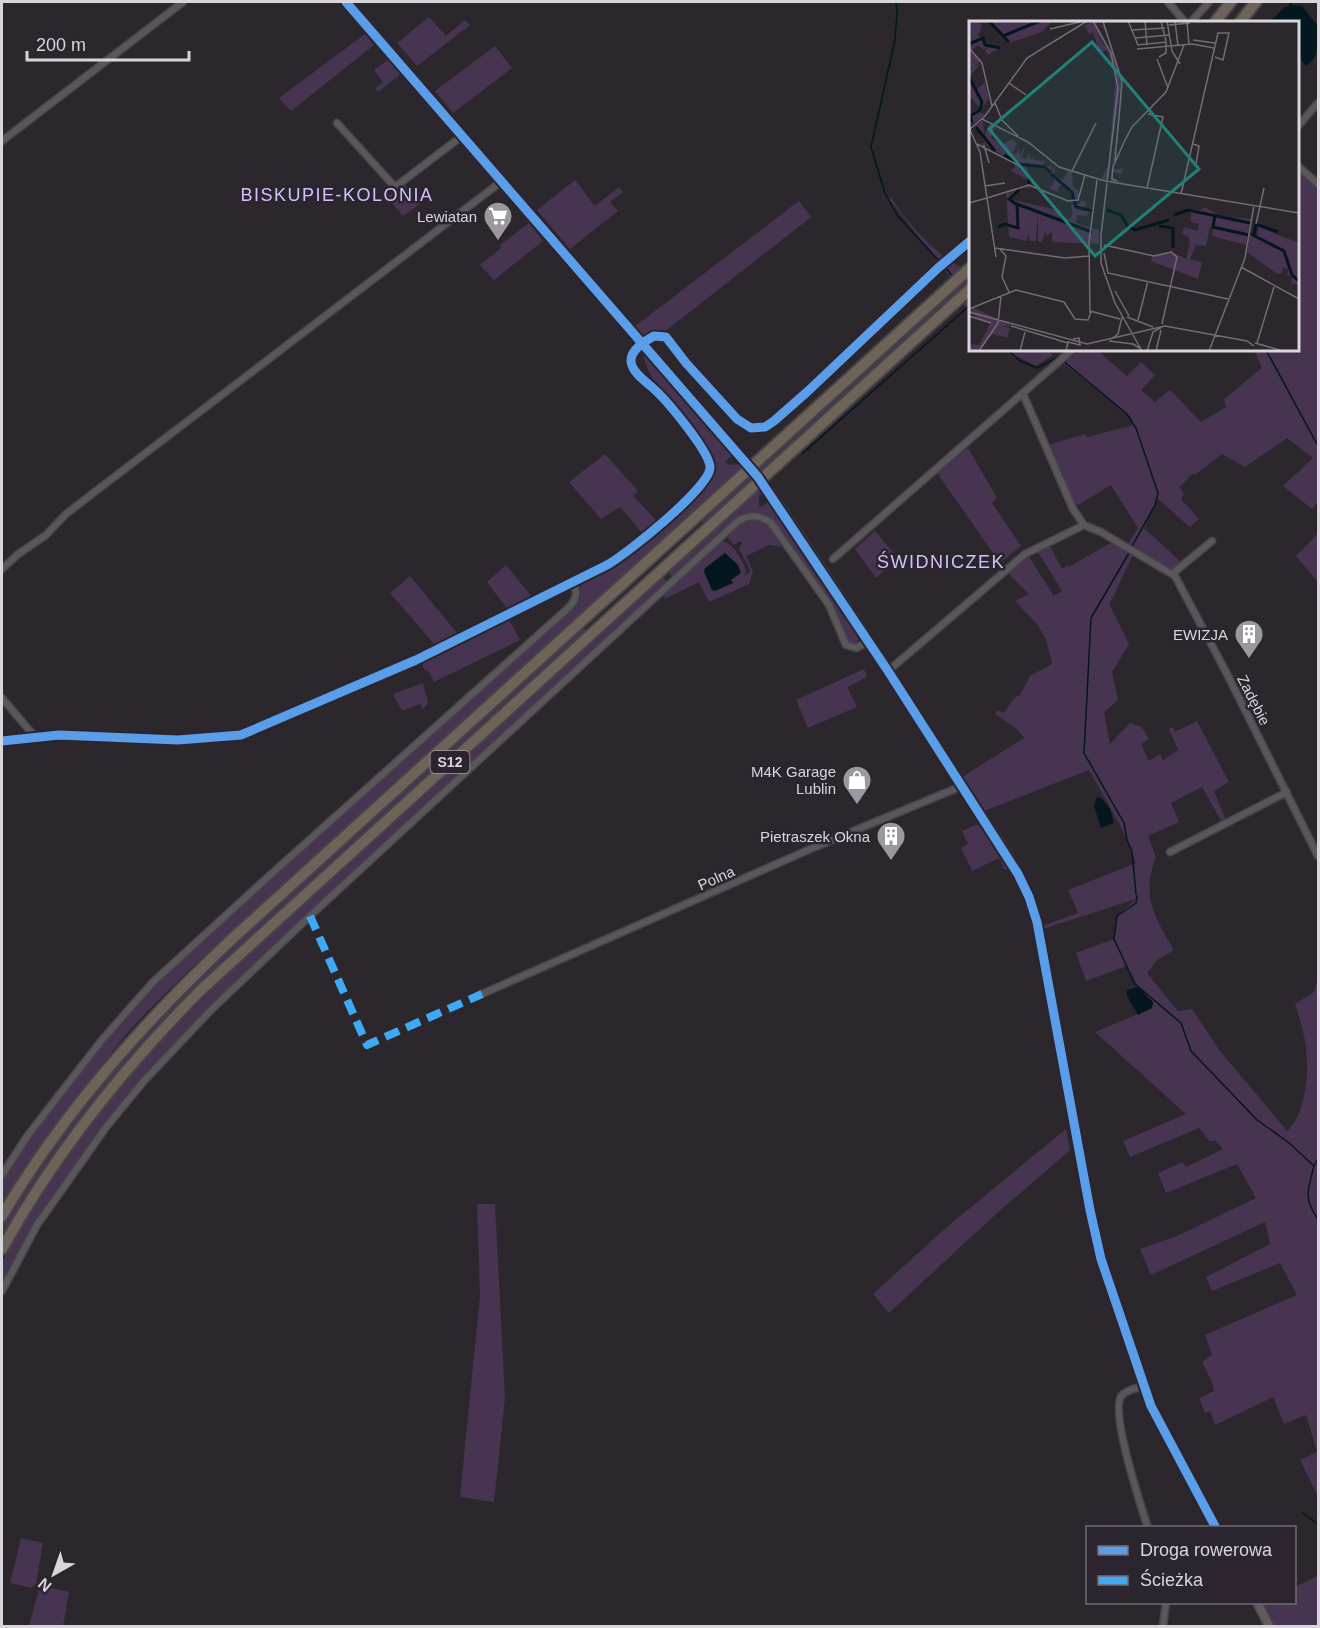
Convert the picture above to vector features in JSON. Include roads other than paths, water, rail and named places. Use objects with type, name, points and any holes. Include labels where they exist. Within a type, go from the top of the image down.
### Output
[{"type":"highway","points":[[1216,21],[1231,2]]},
{"type":"highway","points":[[1241,21],[1256,2]]},
{"type":"highway","name":"S12","points":[[2,1216],[76,1106],[130,1041],[178,990],[969,269]]},
{"type":"highway","name":"S12","points":[[2,1249],[43,1181],[82,1125],[128,1068],[189,1002],[249,944],[969,290]]},
{"type":"street","points":[[2,141],[183,2]]},
{"type":"street","points":[[346,2],[740,456],[770,494],[888,671],[1018,874],[1034,910],[1096,1241],[1144,1386],[1159,1422],[1215,1526]]},
{"type":"street","points":[[1168,2],[1184,21]]},
{"type":"street","points":[[1192,21],[1209,2]]},
{"type":"street","points":[[1299,125],[1318,103]]},
{"type":"street","points":[[338,123],[395,187],[462,136]]},
{"type":"street","points":[[1299,167],[1318,184]]},
{"type":"street","points":[[2,569],[17,555],[46,535],[66,514],[502,181]]},
{"type":"street","points":[[2,741],[70,735],[178,740],[241,735],[416,660],[607,565],[628,552],[693,494],[710,473],[709,461],[704,450],[662,398],[634,369],[631,363],[632,356],[642,344],[654,336],[666,337],[736,419],[751,428],[765,427],[969,242]]},
{"type":"street","points":[[833,558],[1071,351]]},
{"type":"street","points":[[888,671],[1025,555],[1084,525],[1073,509],[1023,394]]},
{"type":"street","points":[[2,1291],[29,1238],[126,1101],[210,1011],[738,521],[755,516],[771,523],[824,597],[835,615],[846,645],[856,648],[868,642]]},
{"type":"street","name":"Zadębie","points":[[1084,525],[1172,574],[1179,582],[1318,856]]},
{"type":"street","points":[[1172,574],[1212,541]]},
{"type":"street","points":[[2,1175],[28,1135],[101,1041],[153,982],[566,610],[577,595],[574,582]]},
{"type":"street","points":[[2,698],[35,737]]},
{"type":"street","name":"Polna","points":[[482,994],[815,847],[962,786]]},
{"type":"street","points":[[1170,852],[1287,792]]},
{"type":"street","points":[[1144,1386],[1124,1393],[1118,1410],[1121,1436],[1148,1526]]},
{"type":"street","points":[[1163,1626],[1166,1604]]},
{"type":"street","points":[[1258,1604],[1269,1626]]},
{"type":"water","points":[[1289,2],[1292,2],[1292,5],[1302,6],[1318,26],[1316,54],[1311,63],[1306,66],[1299,57],[1299,21],[1270,21],[1289,6]]},
{"type":"water","points":[[725,553],[738,565],[741,573],[731,580],[733,583],[715,591],[712,590],[704,572],[705,568]]},
{"type":"water","points":[[1097,797],[1101,798],[1110,809],[1114,823],[1101,828],[1094,806]]},
{"type":"water","points":[[1138,987],[1153,1002],[1152,1008],[1138,1015],[1127,996],[1127,990]]},
{"type":"waterway","points":[[896,2],[895,40],[871,147],[885,193],[897,215],[941,263]]},
{"type":"waterway","points":[[945,267],[953,277]]},
{"type":"waterway","points":[[803,453],[969,306]]},
{"type":"waterway","points":[[1009,351],[1019,360],[1037,368],[1058,357]]},
{"type":"waterway","points":[[1267,351],[1318,446]]},
{"type":"waterway","points":[[1062,360],[1126,413],[1136,428],[1158,493],[1155,505],[1131,548]]},
{"type":"waterway","points":[[1129,553],[1091,618],[1084,753],[1124,823],[1132,851],[1136,894]]},
{"type":"waterway","points":[[1137,896],[1136,903],[1117,916],[1114,939],[1135,984],[1181,1023],[1191,1051],[1257,1120],[1288,1142],[1314,1166],[1308,1194],[1310,1206],[1318,1219]]},
{"type":"waterway","points":[[1314,1166],[1318,1159]]},
{"type":"waterway","points":[[1303,1513],[1318,1524]]},
{"type":"place","name":"Lewiatan","points":[[498,242]]},
{"type":"place","name":"EWIZJA","points":[[1249,660]]},
{"type":"place","name":"M4K Garage Lublin","points":[[857,806]]},
{"type":"place","name":"Pietraszek Okna","points":[[891,862]]},
{"type":"district","name":"BISKUPIE-KOLONIA","points":[[337,195]]},
{"type":"district","name":"ŚWIDNICZEK","points":[[941,562]]}]
